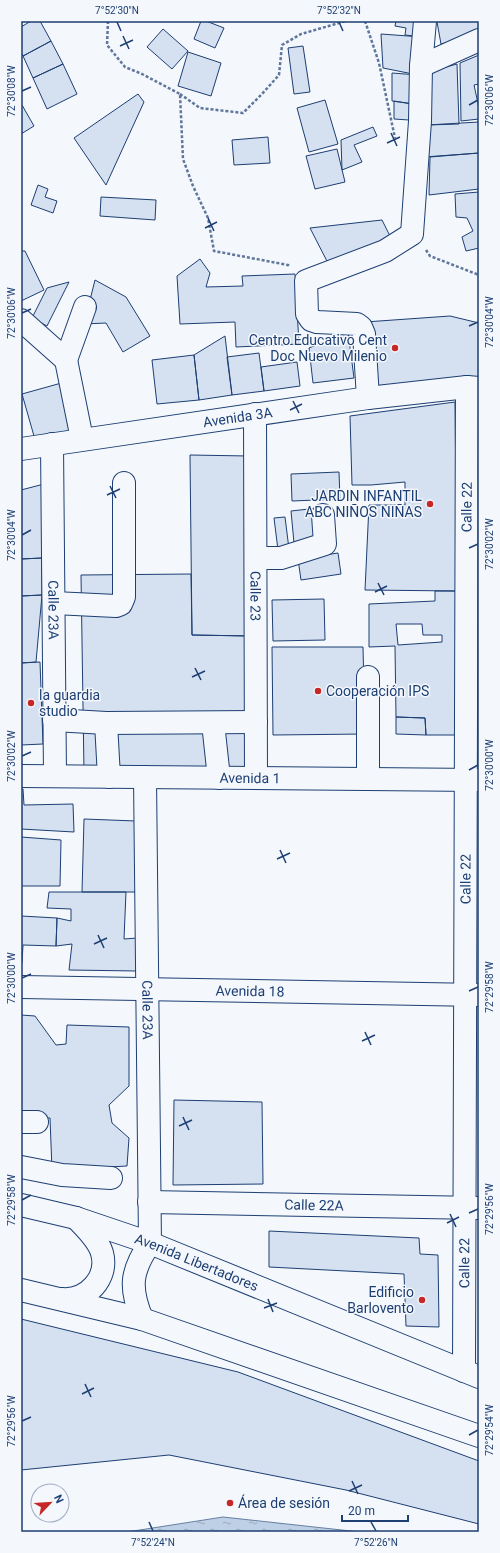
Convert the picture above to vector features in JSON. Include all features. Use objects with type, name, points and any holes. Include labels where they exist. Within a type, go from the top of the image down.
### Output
[{"type":"street","points":[[368,398],[364,334],[361,327],[357,324],[317,322],[311,320],[307,314],[306,281],[386,251],[412,234],[420,121],[424,21]]},
{"type":"street","points":[[421,66],[479,40]]},
{"type":"street","points":[[82,440],[66,360],[85,307]]},
{"type":"street","points":[[21,320],[66,360]]},
{"type":"street","name":"Avenida 3A","points":[[21,449],[368,398],[473,388]]},
{"type":"street","name":"Calle 22","points":[[472,1374],[473,388]]},
{"type":"street","name":"Calle 23","points":[[255,414],[256,778]]},
{"type":"street","name":"Calle 23A","points":[[52,444],[55,776]]},
{"type":"street","points":[[54,603],[116,606],[121,604],[124,598],[124,483]]},
{"type":"street","points":[[256,558],[281,558],[325,544],[322,515]]},
{"type":"street","points":[[368,677],[368,779]]},
{"type":"street","points":[[54,720],[106,723],[256,722]]},
{"type":"street","points":[[106,723],[109,777]]},
{"type":"street","points":[[213,723],[218,778]]},
{"type":"street","name":"Avenida 1","points":[[21,776],[472,780]]},
{"type":"street","name":"Calle 23A","points":[[145,777],[150,1243]]},
{"type":"street","name":"Avenida 18","points":[[21,987],[472,995]]},
{"type":"street","points":[[21,1167],[62,1175],[112,1178]]},
{"type":"street","name":"Calle 22A","points":[[149,1202],[472,1208]]},
{"type":"street","name":"Avenida Libertadores","points":[[21,1205],[76,1218],[150,1243],[472,1374]]},
{"type":"street","points":[[59,1299],[70,1300],[85,1294],[96,1284],[101,1274],[103,1264],[102,1253],[98,1244],[76,1218]]},
{"type":"street","points":[[142,1319],[134,1300],[133,1280],[138,1260],[150,1243]]},
{"type":"street","points":[[21,1290],[142,1319],[479,1436]]},
{"type":"path","points":[[108,21],[107,45],[125,67],[142,74],[180,94],[200,108],[243,113],[279,75],[282,45],[301,34],[346,21]]},
{"type":"path","points":[[365,21],[379,63],[396,139]]},
{"type":"path","points":[[180,94],[183,159],[193,186],[208,218],[214,251],[288,265],[306,281]]},
{"type":"path","points":[[412,234],[430,256],[479,275]]},
{"type":"water","points":[[223,1517],[360,1532],[127,1532]]},
{"type":"building","points":[[31,21],[40,21],[51,41],[23,56],[21,52],[21,27]]},
{"type":"building","points":[[201,21],[206,21],[224,28],[215,48],[194,39]]},
{"type":"building","points":[[396,21],[422,21],[422,37],[405,35],[406,28],[395,26]]},
{"type":"building","points":[[479,21],[479,34],[441,44],[437,22]]},
{"type":"building","points":[[163,29],[188,51],[172,69],[147,47]]},
{"type":"building","points":[[381,34],[422,37],[418,75],[383,68]]},
{"type":"building","points":[[51,41],[63,64],[33,78],[23,56]]},
{"type":"building","points":[[303,46],[310,92],[294,94],[288,48]]},
{"type":"building","points":[[188,52],[221,63],[211,96],[178,86]]},
{"type":"building","points":[[479,55],[479,84],[474,85],[479,108],[479,119],[461,121],[460,63]]},
{"type":"building","points":[[63,64],[77,94],[47,109],[33,78]]},
{"type":"building","points":[[457,64],[459,124],[427,125],[428,72]]},
{"type":"building","points":[[392,73],[418,75],[413,104],[392,101]]},
{"type":"building","points":[[138,94],[144,102],[106,185],[74,138]]},
{"type":"building","points":[[325,100],[338,144],[309,152],[297,108]]},
{"type":"building","points":[[394,101],[413,104],[409,120],[394,119]]},
{"type":"building","points":[[22,105],[34,126],[21,134],[21,106]]},
{"type":"building","points":[[479,122],[479,153],[424,157],[427,125]]},
{"type":"building","points":[[373,127],[377,136],[354,145],[362,162],[342,170],[341,140]]},
{"type":"building","points":[[268,137],[270,163],[234,165],[232,140]]},
{"type":"building","points":[[337,149],[345,182],[315,189],[306,156]]},
{"type":"building","points":[[479,153],[479,189],[429,195],[430,157]]},
{"type":"building","points":[[38,185],[48,189],[45,197],[57,201],[53,213],[31,205]]},
{"type":"building","points":[[479,192],[479,248],[466,251],[462,237],[473,231],[467,218],[456,217],[455,194]]},
{"type":"building","points":[[101,197],[156,200],[155,220],[100,216]]},
{"type":"building","points":[[382,220],[390,236],[330,267],[310,228]]},
{"type":"building","points":[[21,251],[25,251],[44,290],[21,301]]},
{"type":"building","points":[[200,259],[210,273],[206,287],[243,286],[242,276],[295,274],[299,344],[236,347],[235,322],[180,324],[177,276]]},
{"type":"building","points":[[95,280],[126,297],[150,336],[123,352],[106,323],[84,324]]},
{"type":"building","points":[[69,282],[47,326],[32,318],[47,288]]},
{"type":"building","points":[[450,316],[479,323],[479,382],[371,390],[365,322]]},
{"type":"building","points":[[348,332],[354,378],[313,383],[309,348]]},
{"type":"building","points":[[225,336],[232,395],[199,400],[194,355]]},
{"type":"building","points":[[259,353],[264,391],[232,395],[227,357]]},
{"type":"building","points":[[194,355],[199,400],[157,404],[152,360]]},
{"type":"building","points":[[297,362],[300,386],[264,391],[261,367]]},
{"type":"building","points":[[65,382],[79,431],[36,443],[22,394]]},
{"type":"building","points":[[455,402],[457,591],[365,590],[369,505],[405,505],[405,482],[352,485],[350,416]]},
{"type":"building","points":[[190,455],[248,456],[250,636],[192,635]]},
{"type":"building","points":[[339,472],[340,499],[292,501],[291,474]]},
{"type":"building","points":[[44,484],[42,558],[21,559],[21,490]]},
{"type":"building","points":[[318,508],[322,541],[294,543],[291,511]]},
{"type":"building","points":[[285,517],[289,549],[278,550],[274,518]]},
{"type":"building","points":[[338,553],[341,574],[301,580],[298,559]]},
{"type":"building","points":[[42,558],[42,595],[21,596],[21,559]]},
{"type":"building","points":[[191,574],[192,635],[250,636],[245,770],[84,772],[81,575]]},
{"type":"building","points":[[435,591],[457,591],[461,735],[426,735],[425,718],[396,717],[395,646],[369,647],[369,604],[435,601]],"holes":[[[396,624],[422,624],[423,635],[442,635],[442,642],[398,645]]]},
{"type":"building","points":[[42,595],[36,662],[21,663],[21,596]]},
{"type":"building","points":[[324,599],[325,640],[273,641],[272,600]]},
{"type":"building","name":"Cooperación IPS","points":[[272,647],[363,647],[365,734],[273,735]]},
{"type":"building","name":"la guardia studio","points":[[40,662],[43,744],[21,745],[21,663]]},
{"type":"building","points":[[396,717],[425,718],[426,735],[396,734]]},
{"type":"building","points":[[21,789],[23,789],[24,805],[73,804],[74,832],[21,829]]},
{"type":"building","points":[[84,819],[136,821],[137,892],[82,892]]},
{"type":"building","points":[[21,837],[61,840],[60,886],[21,886]]},
{"type":"building","points":[[49,892],[126,892],[124,939],[137,938],[137,971],[69,970],[72,944],[56,946],[57,918],[71,921],[71,909],[47,908]]},
{"type":"building","points":[[21,916],[57,918],[56,946],[23,945],[22,963],[21,963]]},
{"type":"building","points":[[21,1015],[35,1016],[56,1045],[66,1044],[67,1025],[129,1027],[129,1086],[109,1105],[112,1123],[129,1138],[127,1166],[52,1170],[50,1118],[21,1117]]},
{"type":"building","points":[[174,1100],[262,1102],[263,1184],[173,1185]]},
{"type":"building","name":"Edificio Barlovento","points":[[269,1231],[419,1238],[420,1254],[438,1255],[439,1327],[406,1326],[404,1274],[269,1267]]},
{"type":"building","points":[[21,1319],[238,1372],[479,1461],[479,1524],[346,1490],[169,1455],[21,1470]]},
{"type":"place","name":"Centro Educativo Cent Doc Nuevo Milenio","points":[[395,348]]},
{"type":"place","name":"JARDIN INFANTIL ABC NIÑOS NIÑAS","points":[[430,504]]},
{"type":"place","name":"Cooperación IPS","points":[[318,691]]},
{"type":"place","name":"la guardia studio","points":[[31,703]]},
{"type":"place","name":"Edificio Barlovento","points":[[422,1300]]},
{"type":"place","name":"Área de sesión","points":[[230,1503]]}]
